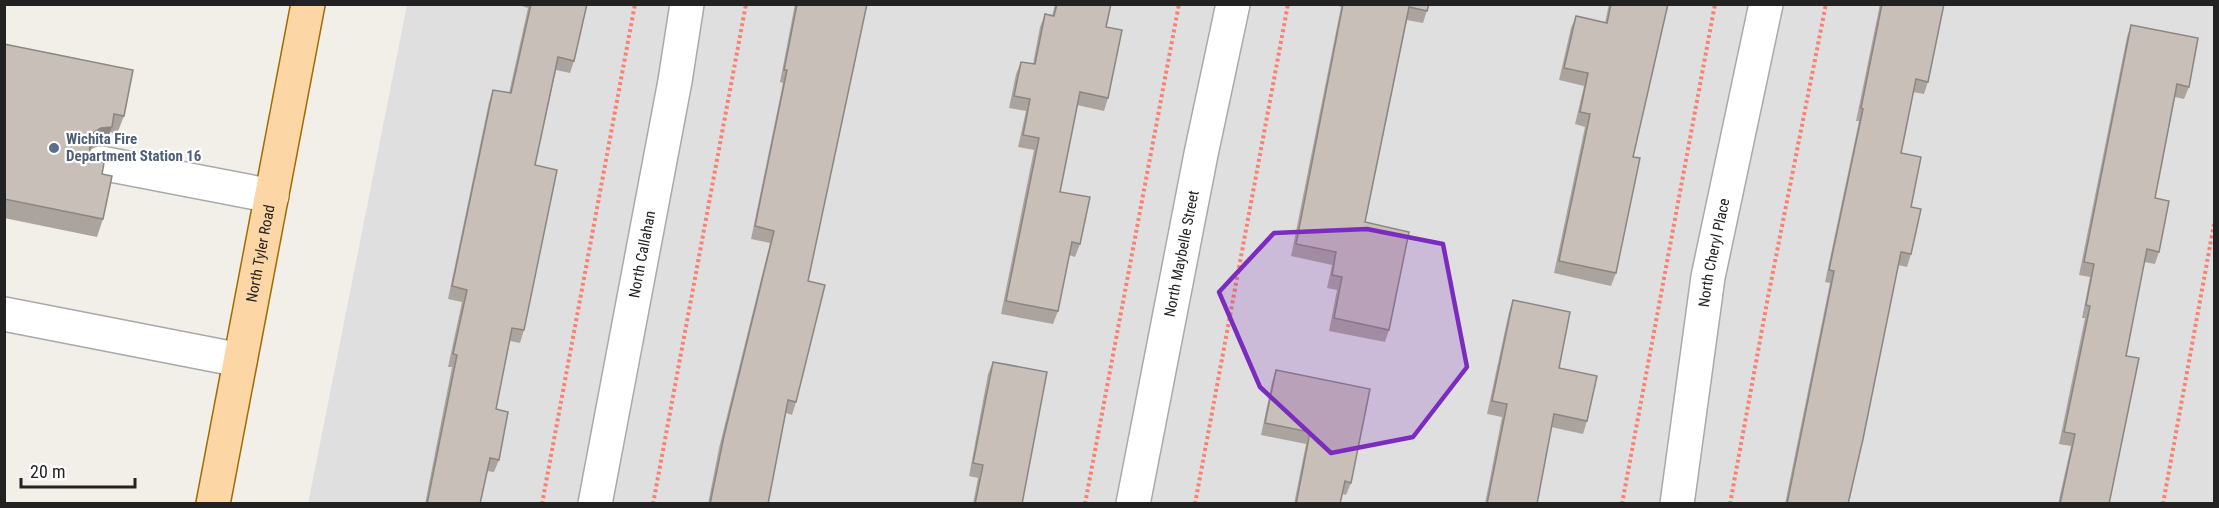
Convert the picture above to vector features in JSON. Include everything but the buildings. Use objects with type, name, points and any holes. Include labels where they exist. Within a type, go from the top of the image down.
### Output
[{"type":"main road","name":"North Tyler Road","points":[[213,504],[308,4]]},
{"type":"street","name":"North Callahan","points":[[595,504],[673,93],[687,4]]},
{"type":"street","name":"North Maybelle Street","points":[[1133,504],[1201,154],[1233,4]]},
{"type":"street","name":"North Cheryl Place","points":[[1677,504],[1708,278],[1766,4]]},
{"type":"street","points":[[102,163],[272,196]]},
{"type":"street","points":[[4,314],[240,360]]},
{"type":"path","points":[[542,504],[635,4]]},
{"type":"path","points":[[653,504],[746,4]]},
{"type":"path","points":[[1086,504],[1179,4]]},
{"type":"path","points":[[1195,504],[1288,4]]},
{"type":"path","points":[[1622,504],[1715,4]]},
{"type":"path","points":[[1730,504],[1767,297],[1826,4]]},
{"type":"path","points":[[2163,504],[2214,224]]},
{"type":"highlighted area","points":[[1367,229],[1443,244],[1467,367],[1413,437],[1331,453],[1260,387],[1219,292],[1274,233]]},
{"type":"shaded area","points":[[407,5],[2214,5],[2214,503],[308,504]]},
{"type":"place","name":"Wichita Fire Department Station 16","points":[[54,148]]}]
